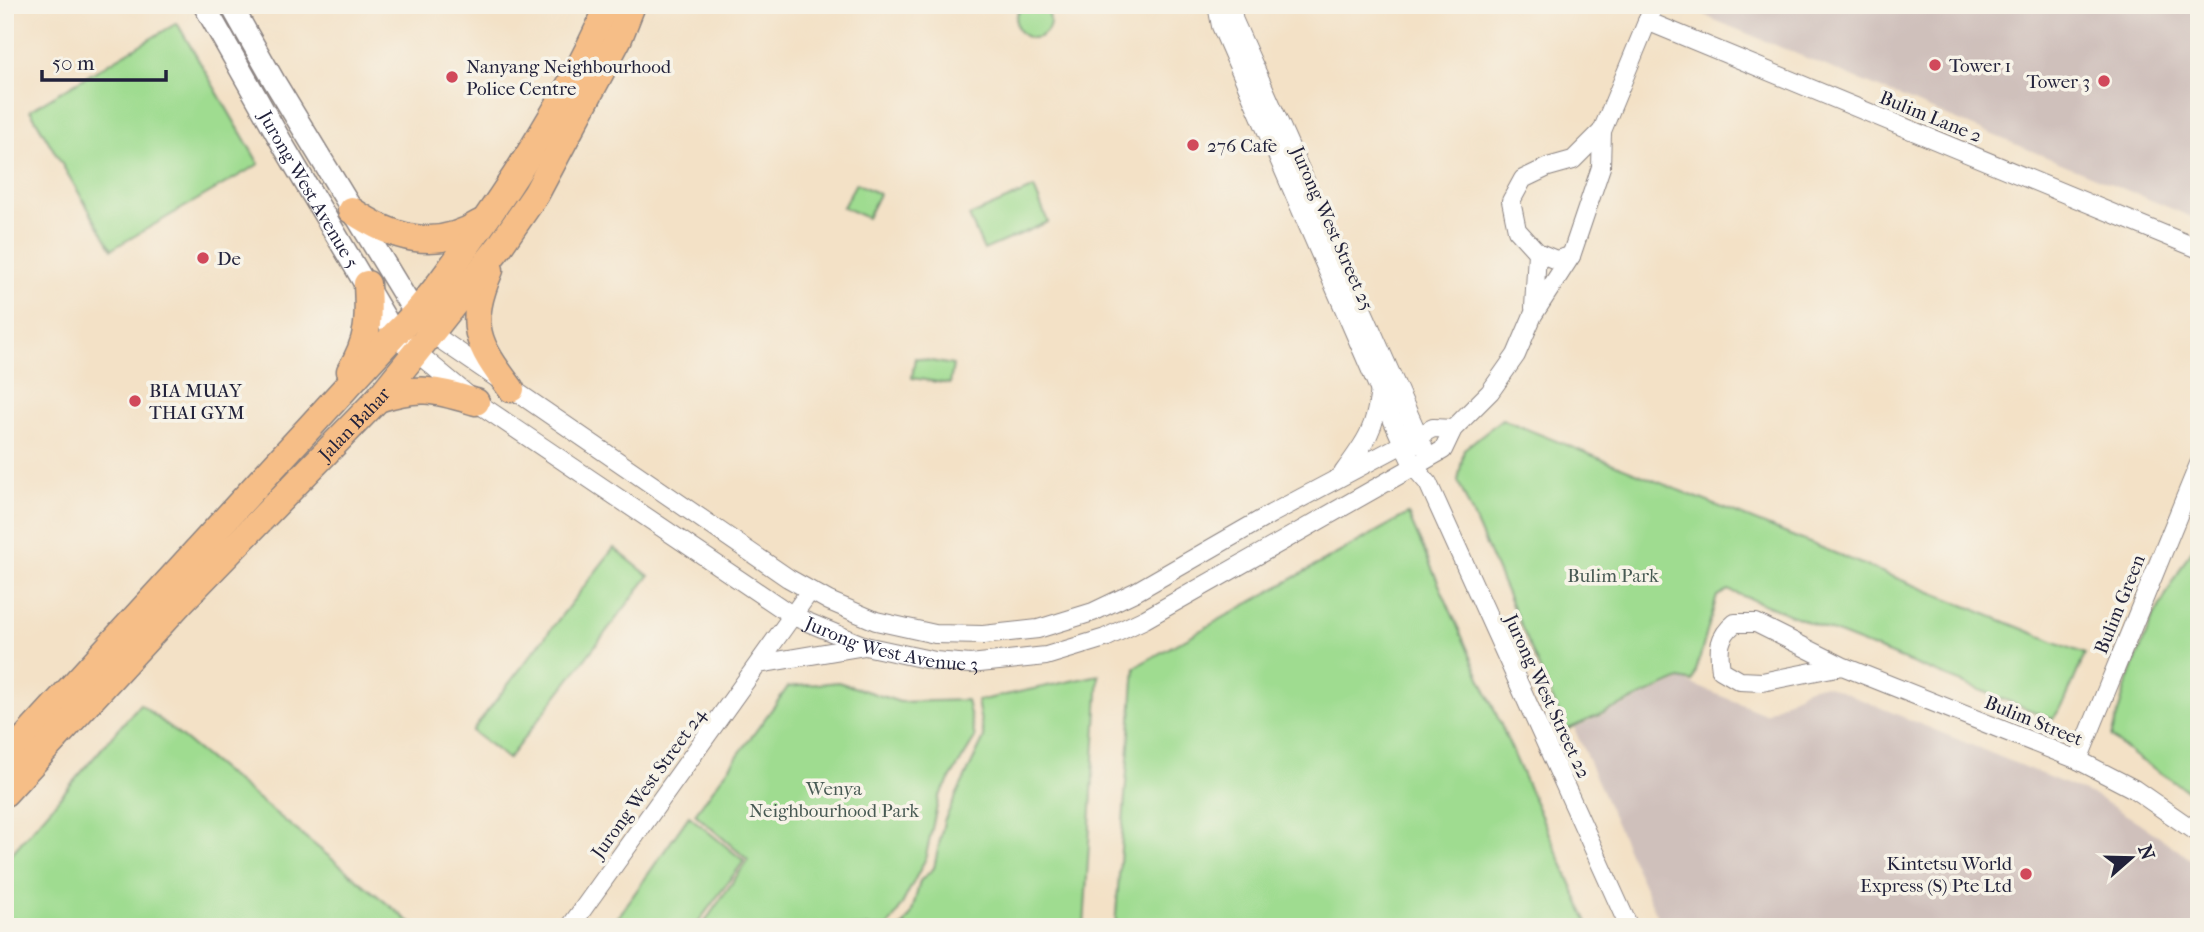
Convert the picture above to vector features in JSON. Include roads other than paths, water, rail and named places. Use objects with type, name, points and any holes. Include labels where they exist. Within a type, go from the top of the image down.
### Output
[{"type":"main road","name":"Jalan Bahar","points":[[5,793],[210,573],[378,399],[421,333],[487,218],[542,137],[589,51],[609,5]]},
{"type":"main road","name":"Jalan Bahar","points":[[5,760],[396,334],[421,333],[500,246],[536,194],[556,158],[619,38],[632,5]]},
{"type":"main road","points":[[351,210],[382,228],[419,239],[446,239],[466,232],[487,218]]},
{"type":"main road","points":[[500,246],[481,290],[477,332],[481,345],[511,389]]},
{"type":"main road","points":[[327,408],[361,353],[367,332],[367,284]]},
{"type":"main road","points":[[378,399],[416,389],[446,393],[476,402]]},
{"type":"main road","points":[[181,566],[192,573],[210,573]]},
{"type":"street","name":"Jurong West Avenue 5","points":[[204,5],[283,145],[396,334]]},
{"type":"street","name":"Jurong West Avenue 5","points":[[231,5],[421,333]]},
{"type":"street","name":"Jurong West Street 25","points":[[1217,5],[1221,26],[1380,387],[1411,440]]},
{"type":"street","name":"Jurong West Street 25","points":[[1231,5],[1234,21],[1421,463]]},
{"type":"street","points":[[1533,314],[1571,256],[1601,167],[1602,131],[1650,13]]},
{"type":"street","name":"Bulim Lane 2","points":[[1650,13],[2199,249]]},
{"type":"street","points":[[1571,256],[1556,260],[1537,252],[1517,230],[1511,201],[1523,179],[1548,167],[1573,160],[1602,131]]},
{"type":"street","points":[[1533,314],[1537,252]]},
{"type":"street","name":"Jurong West Avenue 3","points":[[421,333],[476,402],[793,617],[865,646],[935,661],[970,664],[1046,656],[1105,638],[1145,619],[1443,450],[1453,429],[1490,392],[1516,355],[1533,314]]},
{"type":"street","name":"Jurong West Avenue 3","points":[[421,333],[511,389],[810,591],[876,621],[935,634],[984,635],[1038,629],[1093,612],[1137,591],[1341,476],[1433,428],[1453,429]]},
{"type":"street","points":[[1341,476],[1368,439],[1378,410],[1380,387]]},
{"type":"street","name":"Jurong West Street 22","points":[[1421,463],[1629,927]]},
{"type":"street","name":"Bulim Green","points":[[2078,760],[2199,464]]},
{"type":"street","name":"Jurong West Street 24","points":[[570,927],[810,591]]},
{"type":"street","name":"Bulim Street","points":[[1842,666],[1762,682],[1740,681],[1721,670],[1718,648],[1723,632],[1735,623],[1756,623],[1842,666],[2078,760],[2134,789],[2199,834]]},
{"type":"street","points":[[759,664],[865,646]]},
{"type":"place","name":"Tower 1","points":[[1935,65]]},
{"type":"place","name":"Nanyang Neighbourhood Police Centre","points":[[452,77]]},
{"type":"place","name":"Tower 3","points":[[2104,81]]},
{"type":"place","name":"276 Cafe","points":[[1193,145]]},
{"type":"place","name":"De","points":[[203,258]]},
{"type":"place","name":"BIA MUAY THAI GYM","points":[[135,401]]},
{"type":"place","name":"Kintetsu World Express (S) Pte Ltd","points":[[2026,874]]},
{"type":"park label","name":"Bulim Park","points":[[1613,575]]},
{"type":"park label","name":"Wenya Neighbourhood Park","points":[[834,799]]}]
